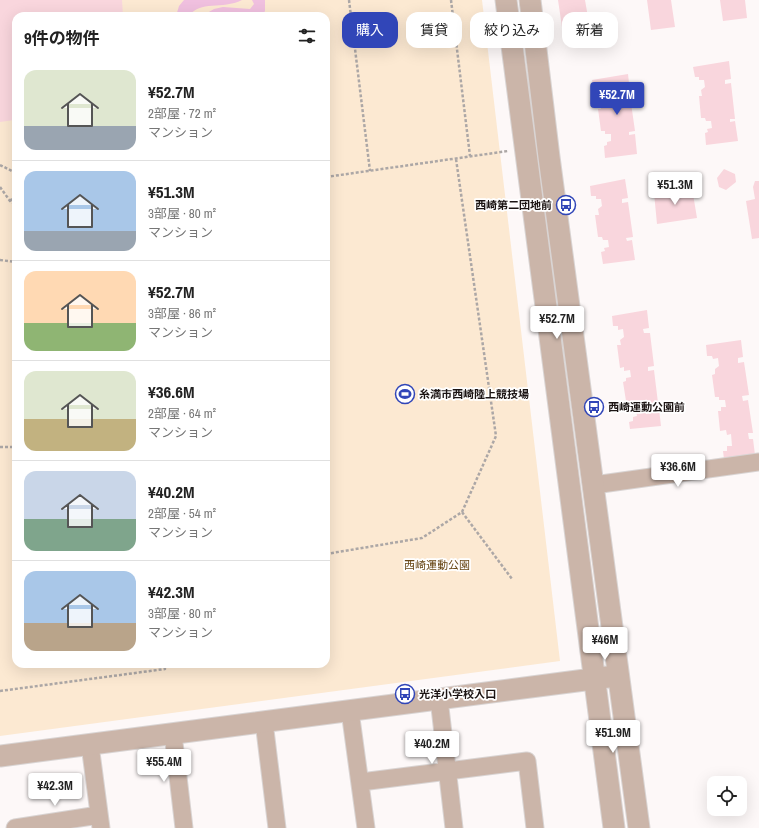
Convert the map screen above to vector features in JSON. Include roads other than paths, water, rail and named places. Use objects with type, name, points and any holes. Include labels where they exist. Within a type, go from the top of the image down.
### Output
[{"type":"street","points":[[506,0],[614,828]]},
{"type":"street","points":[[530,0],[550,165],[620,676],[639,828]]},
{"type":"street","points":[[594,485],[759,462]]},
{"type":"street","points":[[0,756],[620,676]]},
{"type":"street","points":[[439,699],[454,828]]},
{"type":"street","points":[[350,711],[366,828]]},
{"type":"street","points":[[264,722],[277,828]]},
{"type":"street","points":[[173,734],[184,828]]},
{"type":"street","points":[[15,828],[100,822],[90,745]]},
{"type":"street","points":[[360,782],[527,761],[535,828]]},
{"type":"place","name":"西崎第二団地前","points":[[566,205]]},
{"type":"place","name":"糸満市西崎陸上競技場","points":[[405,394]]},
{"type":"place","name":"西崎運動公園前","points":[[594,407]]},
{"type":"place","name":"光洋小学校入口","points":[[405,694]]},
{"type":"park label","name":"西崎運動公園","points":[[437,565]]}]
